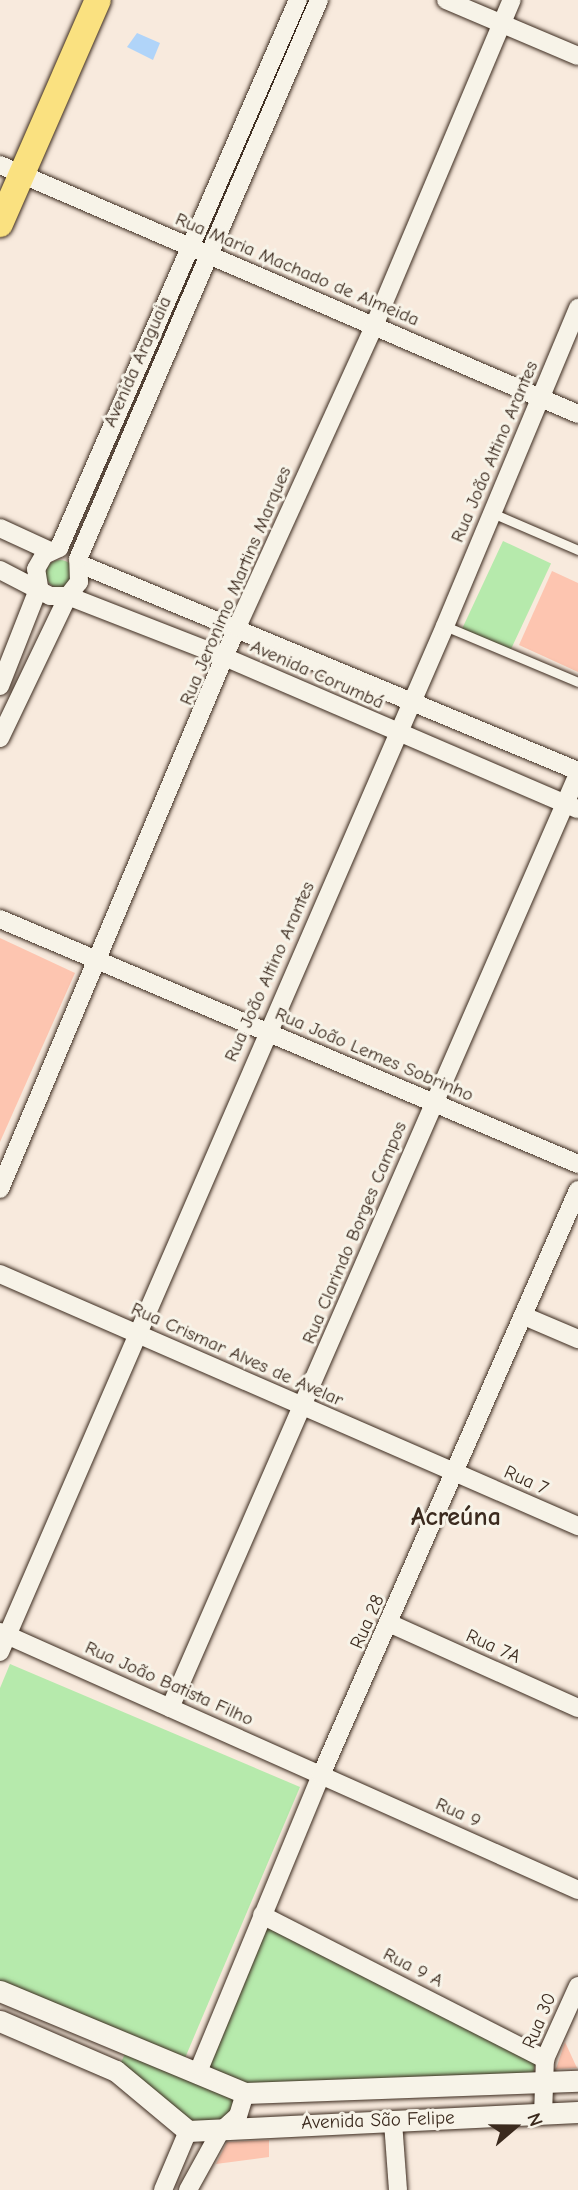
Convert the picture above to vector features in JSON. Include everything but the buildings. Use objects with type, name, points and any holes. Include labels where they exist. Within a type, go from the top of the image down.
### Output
[{"type":"main road","points":[[0,224],[12,170],[98,0]]},
{"type":"street","name":"Avenida Araguaia","points":[[0,738],[68,596],[79,582],[79,561],[133,403],[192,247],[298,0]]},
{"type":"street","name":"Avenida Araguaia","points":[[0,686],[39,587],[36,569],[55,550],[209,255],[319,0]]},
{"type":"street","points":[[446,0],[578,57]]},
{"type":"street","name":"Rua Jeronimo Martins Marques","points":[[0,1189],[100,959],[227,657],[237,627],[373,326],[512,0]]},
{"type":"street","points":[[255,100],[272,109]]},
{"type":"street","name":"Rua Maria Machado de Almeida","points":[[12,170],[578,414]]},
{"type":"street","name":"Rua João Altino Arantes","points":[[2,1640],[445,626],[578,308]]},
{"type":"street","name":"Avenida Corumbá","points":[[0,528],[578,773]]},
{"type":"street","name":"Avenida Corumbá","points":[[0,570],[39,587],[50,596],[68,596],[227,657],[397,733],[571,806]]},
{"type":"street","name":"Rua Clarindo Borges Campos","points":[[170,1707],[304,1407],[432,1102],[571,806],[578,773]]},
{"type":"street","name":"Rua João Lemes Sobrinho","points":[[0,919],[100,959],[578,1164]]},
{"type":"street","name":"Rua 28","points":[[198,2073],[321,1775],[457,1474],[578,1189]]},
{"type":"street","name":"Rua Crismar Alves de Avelar","points":[[0,1274],[457,1474]]},
{"type":"street","points":[[524,1316],[578,1339]]},
{"type":"street","name":"Rua 7","points":[[457,1474],[578,1527]]},
{"type":"street","name":"Rua 7A","points":[[391,1624],[578,1708]]},
{"type":"street","name":"Rua João Batista Filho","points":[[2,1640],[170,1707],[321,1775]]},
{"type":"street","name":"Rua 9","points":[[321,1775],[578,1890]]},
{"type":"street","name":"Rua 9 A","points":[[262,1915],[545,2059]]},
{"type":"street","name":"Rua 30","points":[[543,2115],[542,2083],[545,2059],[578,1986]]},
{"type":"street","name":"Avenida São Felipe","points":[[0,1991],[245,2093],[578,2081]]},
{"type":"street","points":[[0,2021],[116,2071],[188,2131],[163,2190]]},
{"type":"street","points":[[116,2071],[128,2046]]},
{"type":"street","points":[[188,2190],[220,2132],[238,2116],[245,2093]]},
{"type":"street","name":"Avenida São Felipe","points":[[188,2131],[220,2132],[288,2124],[393,2122],[578,2112]]},
{"type":"street","points":[[393,2122],[398,2190]]},
{"type":"lane","points":[[492,513],[578,550]]},
{"type":"lane","points":[[445,626],[578,682]]},
{"type":"green space","points":[[503,541],[551,563],[509,653],[461,631]]},
{"type":"green space","points":[[60,560],[70,564],[74,574],[70,584],[60,588],[50,584],[46,574],[50,564]]},
{"type":"green space","points":[[10,1664],[300,1787],[185,2058],[0,1981],[0,1688]]},
{"type":"green space","points":[[266,1924],[536,2060],[533,2075],[248,2084],[207,2068]]},
{"type":"green space","points":[[128,2047],[243,2094],[237,2114],[203,2131],[117,2071]]},
{"type":"water","points":[[137,33],[160,43],[153,60],[127,47]]},
{"type":"district","name":"Acreúna","points":[[456,1518]]}]
